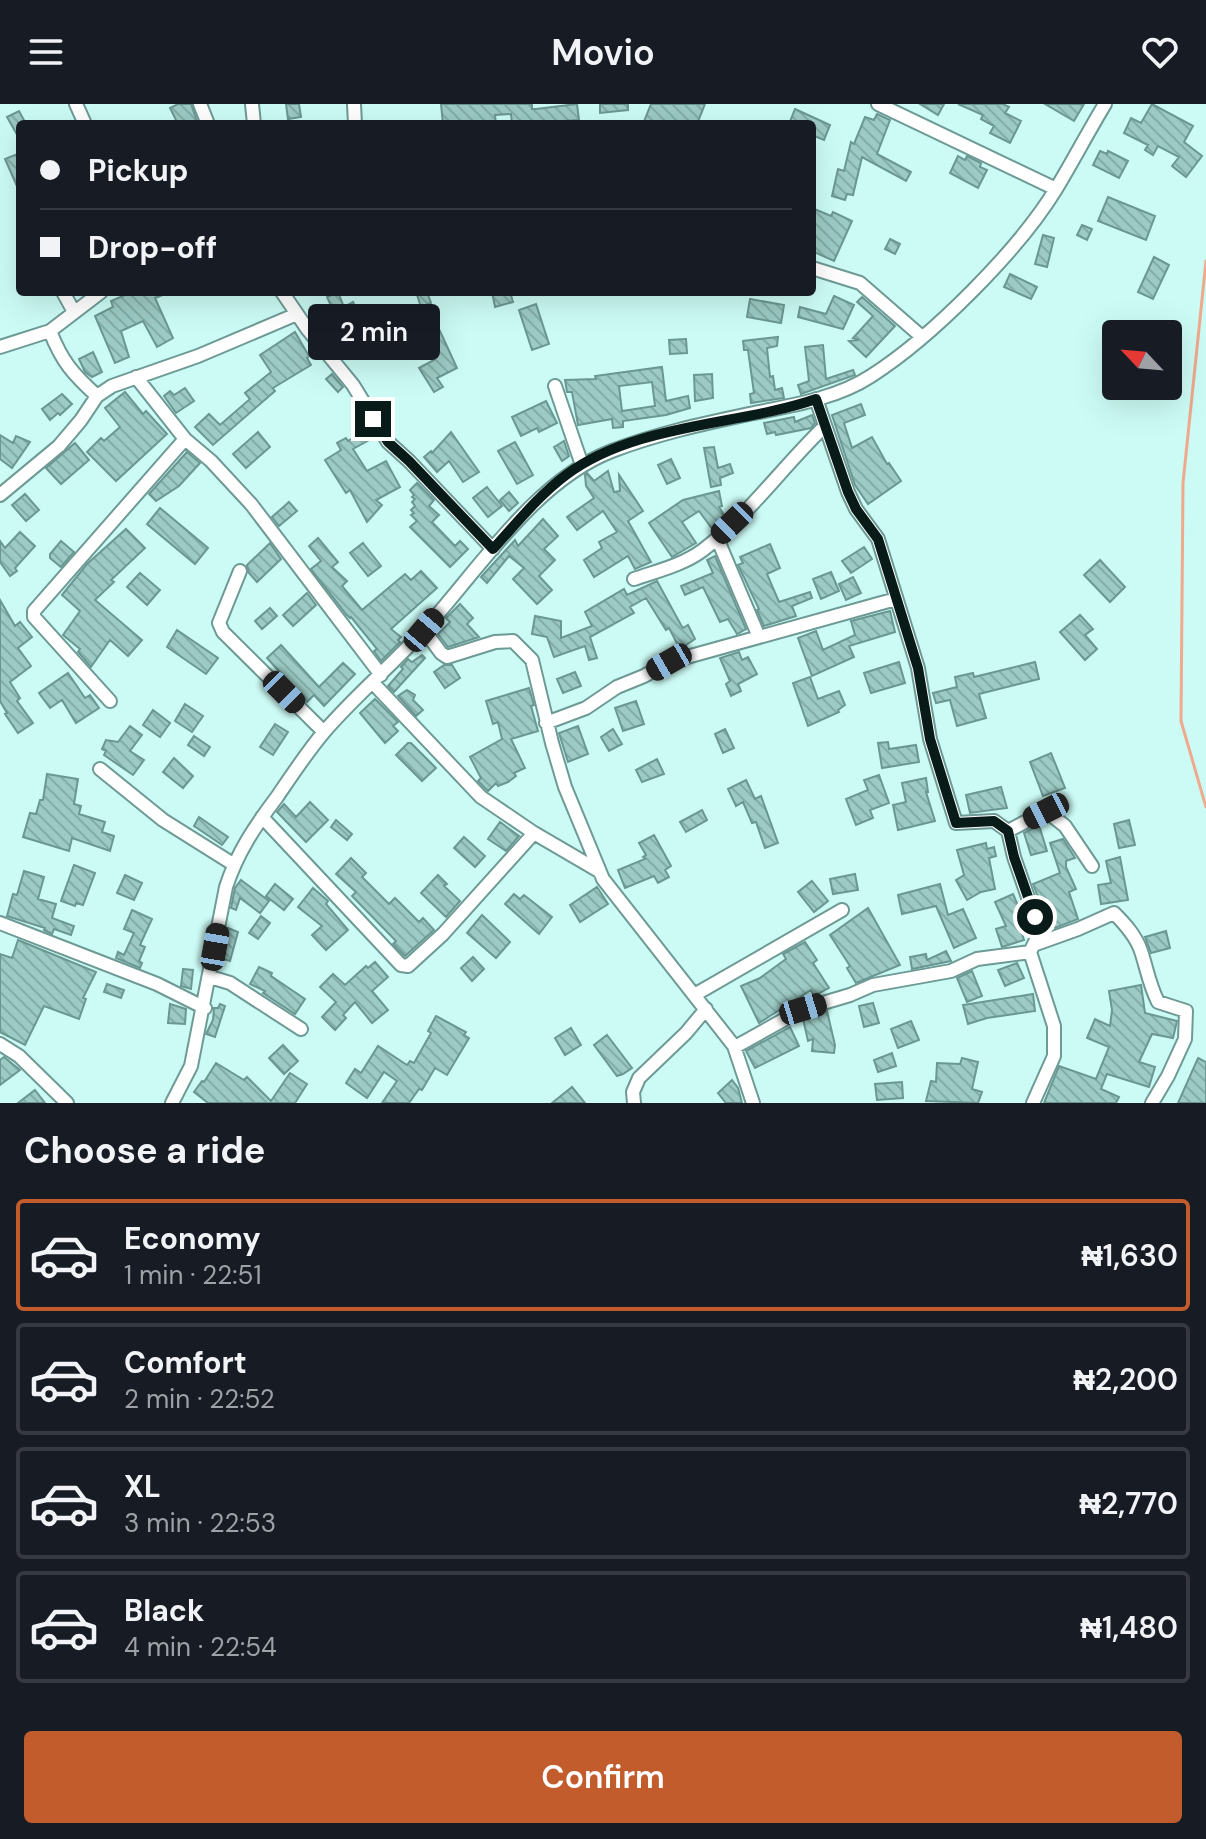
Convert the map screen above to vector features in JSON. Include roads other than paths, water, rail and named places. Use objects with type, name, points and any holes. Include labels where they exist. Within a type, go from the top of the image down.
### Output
[{"type":"street","points":[[878,104],[1056,189]]},
{"type":"street","points":[[172,1103],[191,1066],[205,1008],[226,887],[245,841],[324,732],[424,630],[493,549],[565,475],[610,451],[677,429],[816,399],[857,385],[922,337],[968,294],[1027,231],[1056,189],[1105,104]]},
{"type":"street","points":[[816,269],[860,283],[922,337]]},
{"type":"street","points":[[65,296],[74,312]]},
{"type":"street","points":[[0,347],[50,331],[96,296]]},
{"type":"street","points":[[285,296],[353,385],[388,442],[493,549]]},
{"type":"street","points":[[0,495],[59,446],[97,396],[112,386],[198,356],[297,314]]},
{"type":"street","points":[[50,331],[68,369],[97,396]]},
{"type":"street","points":[[136,377],[185,439],[211,461],[251,504],[377,679],[481,797],[599,871]]},
{"type":"street","points":[[555,386],[582,465]]},
{"type":"street","points":[[816,399],[848,492],[856,509],[878,539],[918,668],[930,739],[956,823],[994,821],[1008,831],[1039,926],[1040,932],[1033,948],[1054,1026],[1054,1056],[1033,1103]]},
{"type":"street","points":[[634,579],[701,552],[748,508],[825,426]]},
{"type":"street","points":[[110,701],[34,617],[34,611],[185,439]]},
{"type":"street","points":[[717,538],[759,637]]},
{"type":"street","points":[[240,571],[219,623],[223,632],[324,732]]},
{"type":"street","points":[[546,723],[586,708],[617,687],[669,662],[896,599]]},
{"type":"street","points":[[424,630],[447,657],[495,642],[513,641],[532,660],[565,787],[599,871],[735,1047],[753,1103]]},
{"type":"street","points":[[100,769],[163,820],[233,864]]},
{"type":"street","points":[[1008,831],[1046,811],[1065,826],[1092,866]]},
{"type":"street","points":[[262,817],[401,965],[408,966],[443,934],[534,833]]},
{"type":"street","points":[[696,994],[842,910]]},
{"type":"street","points":[[735,1047],[803,1009],[873,985],[951,971],[977,959],[1033,948],[1114,913],[1131,932],[1141,950],[1147,980],[1158,1002],[1186,1011],[1185,1039],[1152,1103]]},
{"type":"street","points":[[0,923],[157,984],[205,1008]]},
{"type":"street","points":[[210,977],[230,983],[301,1029]]},
{"type":"street","points":[[634,1103],[633,1092],[639,1078],[706,1009]]},
{"type":"street","points":[[0,1044],[19,1056],[67,1103]]},
{"type":"waterway","points":[[1206,261],[1183,483],[1181,721],[1206,807]]}]
